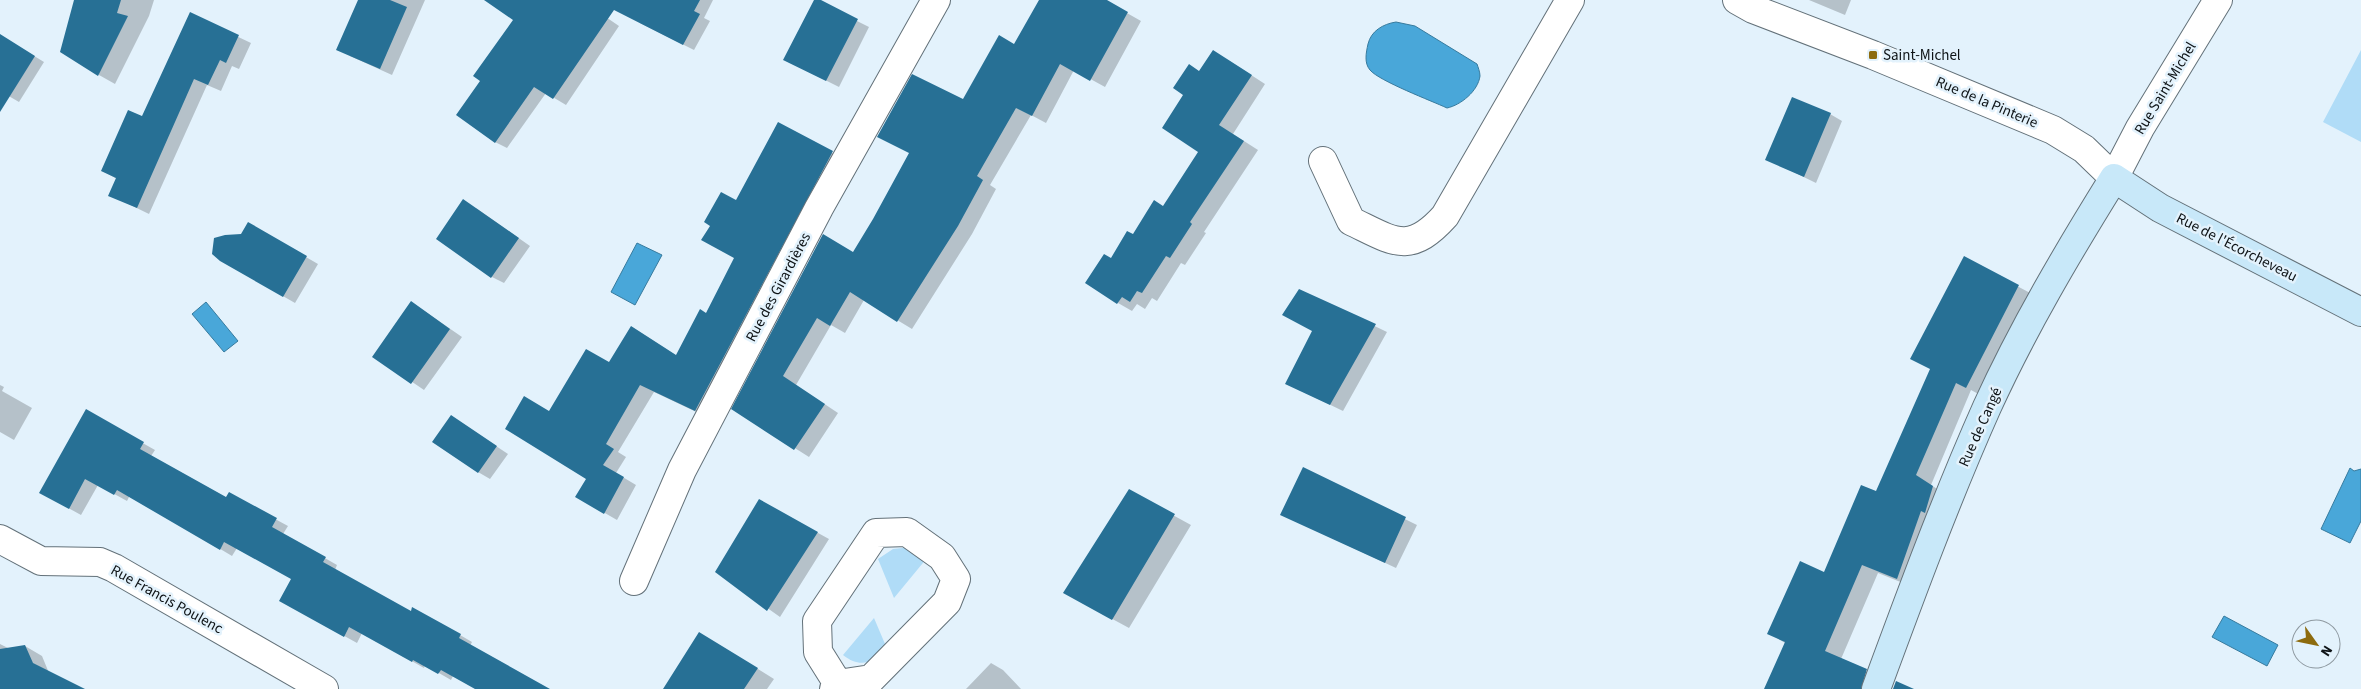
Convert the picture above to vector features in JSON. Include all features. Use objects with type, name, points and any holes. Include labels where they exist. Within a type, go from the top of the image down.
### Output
[{"type":"street","name":"Rue des Girardières","points":[[634,581],[682,470],[819,208],[936,0]]},
{"type":"street","points":[[1323,161],[1350,221],[1400,242],[1417,240],[1430,232],[1445,216],[1570,0]]},
{"type":"street","name":"Rue de la Pinterie","points":[[1737,0],[1753,8],[1873,54],[2053,130],[2084,149],[2114,178]]},
{"type":"street","name":"Rue Saint-Michel","points":[[2114,178],[2140,128],[2218,0]]},
{"type":"street","name":"Rue de l'Écorcheveau","points":[[2114,178],[2160,208],[2361,312]]},
{"type":"street","name":"Rue de Cangé","points":[[1876,689],[1924,560],[1988,406],[2076,239],[2114,178]]},
{"type":"street","points":[[907,532],[942,557],[956,579],[947,602],[872,679],[836,686],[818,652],[817,620],[876,533],[907,532]]},
{"type":"street","name":"Rue Francis Poulenc","points":[[0,539],[41,561],[100,562],[114,568],[324,689]]},
{"type":"shaded area","points":[[2361,50],[2361,142],[2323,122]]},
{"type":"shaded area","points":[[909,548],[927,558],[894,598],[878,559],[893,549]]},
{"type":"shaded area","points":[[874,618],[888,651],[871,661],[861,663],[855,662],[843,655]]},
{"type":"water","points":[[1396,22],[1415,26],[1477,64],[1480,74],[1479,82],[1463,101],[1447,108],[1394,85],[1375,75],[1370,70],[1366,58],[1367,47],[1372,35],[1387,24]]},
{"type":"water","points":[[637,243],[662,255],[635,305],[611,292]]},
{"type":"water","points":[[206,302],[238,341],[224,352],[192,314]]},
{"type":"water","points":[[2350,468],[2354,471],[2361,469],[2361,521],[2350,543],[2321,529]]},
{"type":"water","points":[[2224,616],[2278,645],[2267,666],[2212,637]]},
{"type":"building","points":[[74,0],[121,0],[117,13],[128,16],[98,76],[60,52]]},
{"type":"building","points":[[358,0],[390,0],[407,7],[380,69],[336,50]]},
{"type":"building","points":[[484,0],[700,0],[694,11],[700,14],[683,45],[614,10],[553,99],[534,87],[495,143],[456,115],[480,81],[473,76],[513,20]]},
{"type":"building","points":[[814,0],[821,0],[858,19],[826,81],[783,60]]},
{"type":"building","points":[[1039,0],[1107,0],[1128,12],[1090,81],[1060,64],[1032,116],[1016,108],[977,176],[983,180],[958,226],[897,322],[850,292],[830,326],[817,318],[783,376],[825,404],[794,450],[731,409],[823,234],[853,252],[873,219],[909,153],[877,137],[912,74],[963,99],[999,35],[1014,44]]},
{"type":"building","points":[[190,12],[239,35],[226,63],[220,60],[208,85],[194,79],[137,208],[108,196],[116,178],[101,171],[128,110],[142,116]]},
{"type":"building","points":[[0,34],[35,56],[0,112]]},
{"type":"building","points":[[1213,50],[1252,75],[1219,125],[1244,141],[1190,222],[1192,224],[1170,258],[1166,256],[1142,293],[1137,291],[1130,302],[1122,297],[1117,304],[1085,283],[1104,254],[1111,258],[1127,231],[1133,234],[1154,200],[1163,206],[1198,152],[1162,128],[1183,95],[1173,88],[1189,64],[1199,71]]},
{"type":"building","points":[[1792,97],[1831,113],[1804,177],[1765,160]]},
{"type":"building","points":[[778,122],[833,151],[695,411],[640,385],[606,444],[614,449],[603,465],[624,477],[604,514],[575,497],[586,479],[505,429],[524,396],[549,411],[586,349],[609,362],[631,326],[676,355],[700,309],[706,313],[734,258],[701,240],[710,226],[704,222],[721,192],[736,200]]},
{"type":"building","points":[[463,199],[519,238],[491,278],[436,239]]},
{"type":"building","points":[[248,222],[307,256],[283,297],[220,261],[212,254],[214,238],[241,234]]},
{"type":"building","points":[[1964,256],[2019,285],[1966,388],[1956,383],[1916,475],[1933,486],[1925,513],[1921,511],[1897,579],[1862,565],[1825,651],[1867,669],[1861,689],[1764,689],[1785,642],[1767,634],[1800,561],[1824,572],[1861,485],[1876,491],[1930,369],[1910,359]]},
{"type":"building","points":[[1299,289],[1376,324],[1330,405],[1285,384],[1312,331],[1282,315]]},
{"type":"building","points":[[411,301],[450,329],[411,384],[372,357]]},
{"type":"building","points":[[86,409],[144,442],[140,449],[226,497],[229,492],[277,518],[272,527],[326,557],[323,562],[411,611],[412,607],[461,634],[459,638],[550,689],[475,689],[441,670],[438,674],[413,660],[412,662],[349,627],[344,637],[279,601],[291,579],[224,542],[220,550],[117,490],[114,495],[85,479],[69,509],[39,493]]},
{"type":"building","points":[[451,415],[497,446],[478,473],[432,442]]},
{"type":"building","points":[[1303,467],[1406,517],[1385,563],[1280,515]]},
{"type":"building","points":[[1129,489],[1175,514],[1112,620],[1063,593]]},
{"type":"building","points":[[759,499],[818,532],[767,611],[715,572]]},
{"type":"building","points":[[699,632],[758,668],[744,689],[663,689]]},
{"type":"building","points":[[25,645],[33,663],[85,689],[0,689],[0,649]]},
{"type":"building","points":[[1896,681],[1914,689],[1893,689]]},
{"type":"place","name":"Saint-Michel","points":[[1873,55]]}]
